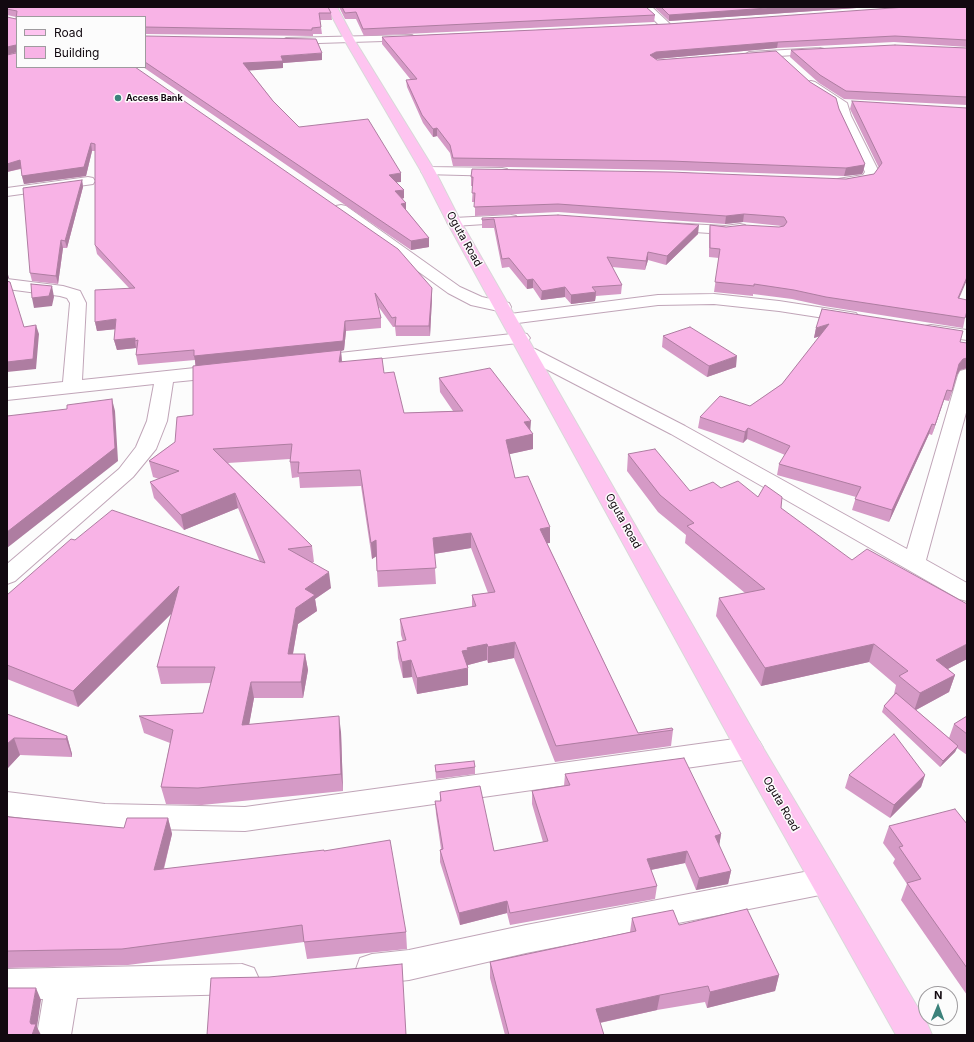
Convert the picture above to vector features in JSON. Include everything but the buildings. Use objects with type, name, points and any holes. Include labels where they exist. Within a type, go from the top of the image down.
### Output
[{"type":"main road","name":"Oguta Road","points":[[332,7],[350,41],[428,171],[454,222],[525,346],[749,748],[915,1035]]},
{"type":"street","points":[[646,7],[670,26],[651,27]]},
{"type":"street","points":[[275,41],[350,41],[420,38]]},
{"type":"street","points":[[740,56],[834,50]]},
{"type":"street","points":[[777,53],[788,63]]},
{"type":"street","points":[[804,77],[814,86],[841,103],[857,104]]},
{"type":"street","points":[[828,182],[844,182],[867,178],[872,172],[844,116],[841,103]]},
{"type":"street","points":[[428,171],[513,172]]},
{"type":"street","points":[[7,192],[88,181]]},
{"type":"street","points":[[332,204],[454,290],[506,313],[658,300],[714,299],[779,306],[865,319]]},
{"type":"street","points":[[454,222],[525,219]]},
{"type":"street","points":[[656,226],[725,230],[757,229]]},
{"type":"street","points":[[7,284],[64,291],[74,295],[78,303],[72,387]]},
{"type":"street","points":[[912,326],[967,335]]},
{"type":"street","points":[[295,363],[525,346],[678,430],[967,593]]},
{"type":"street","points":[[7,394],[241,369]]},
{"type":"street","points":[[914,563],[967,375]]},
{"type":"street","points":[[7,576],[126,473],[146,449],[157,421],[164,378]]},
{"type":"street","points":[[7,804],[105,816],[244,819],[749,748]]},
{"type":"street","points":[[341,972],[409,965],[526,939],[826,881]]},
{"type":"street","points":[[7,984],[273,979]]},
{"type":"street","points":[[54,1035],[63,982]]},
{"type":"place","name":"Access Bank","points":[[118,98]]}]
